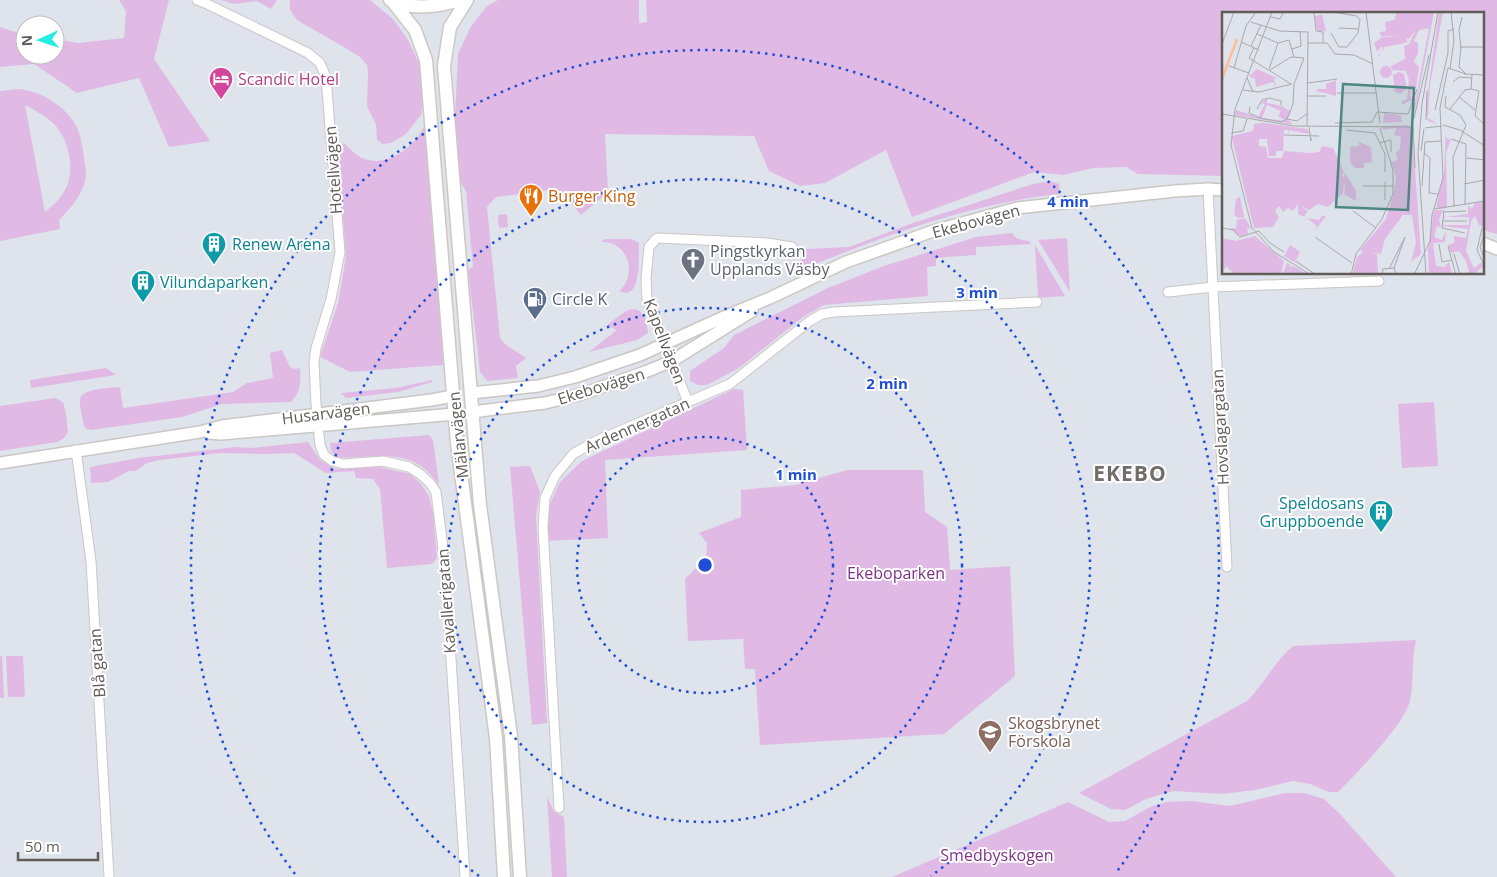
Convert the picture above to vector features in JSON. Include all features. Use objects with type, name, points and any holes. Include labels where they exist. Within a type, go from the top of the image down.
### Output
[{"type":"main road","points":[[392,1],[429,6],[459,0]]},
{"type":"main road","name":"Mälarvägen","points":[[467,0],[450,26],[444,66],[480,506],[511,736],[520,877]]},
{"type":"main road","name":"Mälarvägen","points":[[392,1],[415,30],[426,60],[454,414],[496,738],[504,877]]},
{"type":"main road","points":[[453,396],[471,393]]},
{"type":"main road","points":[[454,414],[472,412]]},
{"type":"street","name":"Hotellvägen","points":[[196,0],[308,53],[320,63],[326,76],[340,252],[331,299],[316,348],[314,362],[317,420]]},
{"type":"street","name":"Ekebovägen","points":[[471,393],[538,386],[584,374],[665,345],[846,262],[933,231],[1017,208],[1208,189],[1222,190]]},
{"type":"street","name":"Hovslagargatan","points":[[1208,189],[1227,567]]},
{"type":"street","name":"Kapellvägen","points":[[688,402],[646,300],[649,247],[657,238],[767,243],[792,247]]},
{"type":"street","points":[[1484,243],[1497,249]]},
{"type":"street","points":[[1168,292],[1213,287],[1378,281]]},
{"type":"street","name":"Ekebovägen","points":[[472,412],[545,403],[582,394],[646,372],[672,361],[770,298]]},
{"type":"street","name":"Ardennergatan","points":[[559,808],[544,540],[545,498],[554,476],[573,454],[596,440],[730,384],[810,321],[822,314],[1037,302]]},
{"type":"street","name":"Husarvägen","points":[[317,420],[453,396]]},
{"type":"street","name":"Husarvägen","points":[[0,463],[200,432],[222,426],[454,414]]},
{"type":"street","name":"Kavallerigatan","points":[[317,420],[320,445],[324,455],[332,461],[344,464],[383,461],[409,467],[430,483],[436,492],[445,570],[465,877]]},
{"type":"street","name":"Blå gatan","points":[[76,450],[91,561],[109,877]]},
{"type":"green space","points":[[119,0],[169,0],[154,59],[210,141],[169,147],[139,78],[77,93],[35,65],[65,65],[65,41],[78,43],[124,38],[126,11]]},
{"type":"green space","points":[[221,0],[277,0],[271,9],[257,1],[234,4]]},
{"type":"green space","points":[[290,0],[370,0],[393,19],[407,38],[422,74],[423,100],[421,115],[406,134],[391,143],[383,144],[377,140],[376,125],[367,106],[367,65],[360,57],[297,20],[290,10]]},
{"type":"green space","points":[[498,0],[639,0],[639,23],[647,22],[646,0],[1497,0],[1497,234],[1484,230],[1484,12],[1222,12],[1222,176],[1138,174],[1126,167],[1094,168],[1063,175],[1034,172],[912,217],[886,150],[825,183],[800,186],[769,171],[754,136],[605,134],[608,192],[581,215],[563,193],[549,190],[496,197],[487,207],[500,338],[506,345],[526,358],[516,366],[518,378],[487,381],[480,372],[468,269],[473,267],[466,191],[460,182],[455,117],[458,54],[471,26],[487,6]]},
{"type":"green space","points":[[0,27],[15,32],[15,65],[23,65],[0,67]]},
{"type":"green space","points":[[27,90],[50,100],[69,115],[80,135],[86,170],[85,181],[77,199],[59,220],[60,229],[0,241],[0,91]],"holes":[[[25,105],[45,116],[55,125],[64,138],[69,155],[70,172],[66,188],[57,201],[45,212]]]},
{"type":"green space","points":[[425,125],[429,128],[431,217],[439,296],[443,365],[350,372],[320,357],[338,303],[346,256],[337,147],[344,143],[362,158],[381,161],[399,154],[407,148]]},
{"type":"green space","points":[[1050,181],[1059,184],[1060,194],[991,205],[923,224],[791,274],[785,264],[801,261],[806,249],[849,247],[913,223],[1033,184]]},
{"type":"green space","points":[[507,214],[508,227],[499,228],[498,215]]},
{"type":"green space","points":[[1012,233],[1017,238],[1029,241],[1031,244],[976,247],[976,255],[936,258],[936,266],[927,267],[928,296],[824,305],[803,317],[739,368],[707,385],[698,385],[690,381],[690,371],[724,348],[734,335],[828,288],[884,266],[976,237]]},
{"type":"green space","points":[[1067,238],[1070,292],[1038,240]]},
{"type":"green space","points":[[605,239],[632,239],[639,243],[638,276],[636,284],[627,293],[619,291],[624,286],[629,273],[627,259],[619,248],[610,243],[601,242]]},
{"type":"green space","points":[[1035,245],[1065,296],[1038,298]]},
{"type":"green space","points":[[632,309],[643,314],[648,333],[637,340],[589,352],[617,330],[607,325],[626,311]]},
{"type":"green space","points":[[282,350],[290,367],[300,368],[300,386],[291,402],[222,404],[182,417],[92,430],[84,426],[80,399],[82,395],[91,391],[120,387],[123,408],[233,392],[247,383],[273,378],[270,353]]},
{"type":"green space","points":[[106,368],[116,375],[31,388],[30,380]]},
{"type":"green space","points":[[432,380],[432,382],[398,392],[346,398],[341,393],[396,388]]},
{"type":"green space","points":[[734,389],[743,390],[747,450],[605,460],[608,538],[546,541],[548,508],[560,482],[582,461]]},
{"type":"green space","points":[[55,398],[63,402],[66,414],[68,432],[64,438],[57,442],[0,451],[0,406]]},
{"type":"green space","points":[[1434,402],[1438,466],[1402,468],[1398,404]]},
{"type":"green space","points":[[429,435],[433,440],[439,485],[426,470],[406,459],[383,456],[337,457],[331,451],[330,443]]},
{"type":"green space","points":[[308,442],[320,460],[336,469],[380,467],[410,474],[421,484],[429,496],[433,512],[437,558],[432,564],[387,568],[380,489],[373,479],[356,478],[354,471],[326,473],[294,453],[220,453],[159,460],[147,463],[136,471],[129,471],[108,482],[91,483],[90,467],[138,458],[236,447],[252,448]]},
{"type":"green space","points":[[530,466],[540,492],[536,516],[547,723],[532,725],[510,467]]},
{"type":"green space","name":"Ekeboparken","points":[[847,470],[923,470],[925,512],[947,527],[950,570],[1010,566],[1015,676],[944,734],[760,745],[755,669],[745,669],[743,639],[688,641],[685,579],[706,558],[707,543],[699,533],[741,517],[741,490],[795,485]]},
{"type":"green space","points":[[1416,640],[1411,694],[1406,711],[1390,735],[1338,792],[1329,792],[1310,784],[1293,781],[1255,790],[1222,794],[1173,791],[1146,799],[1125,810],[1111,809],[1079,793],[1247,701],[1280,659],[1293,646]]},
{"type":"green space","points":[[2,656],[4,698],[0,698],[0,657]]},
{"type":"green space","points":[[6,656],[23,656],[25,697],[8,697]]},
{"type":"green space","name":"Smedbyskogen","points":[[1285,793],[1304,793],[1324,799],[1340,814],[1396,877],[892,877],[1068,802],[1109,822],[1125,821],[1150,807],[1167,802],[1191,801],[1230,806]]},
{"type":"green space","points":[[547,796],[554,812],[564,817],[567,877],[552,877]]},
{"type":"place","name":"Scandic Hotel","points":[[221,100]]},
{"type":"place","name":"Burger King","points":[[531,217]]},
{"type":"place","name":"Renew Arena","points":[[214,265]]},
{"type":"place","name":"Pingstkyrkan Upplands Väsby","points":[[693,281]]},
{"type":"place","name":"Vilundaparken","points":[[143,303]]},
{"type":"place","name":"Circle K","points":[[535,320]]},
{"type":"place","name":"Speldosans Gruppboende","points":[[1381,533]]},
{"type":"place","name":"Skogsbrynet Förskola","points":[[990,753]]},
{"type":"district","name":"EKEBO","points":[[1130,473]]}]
